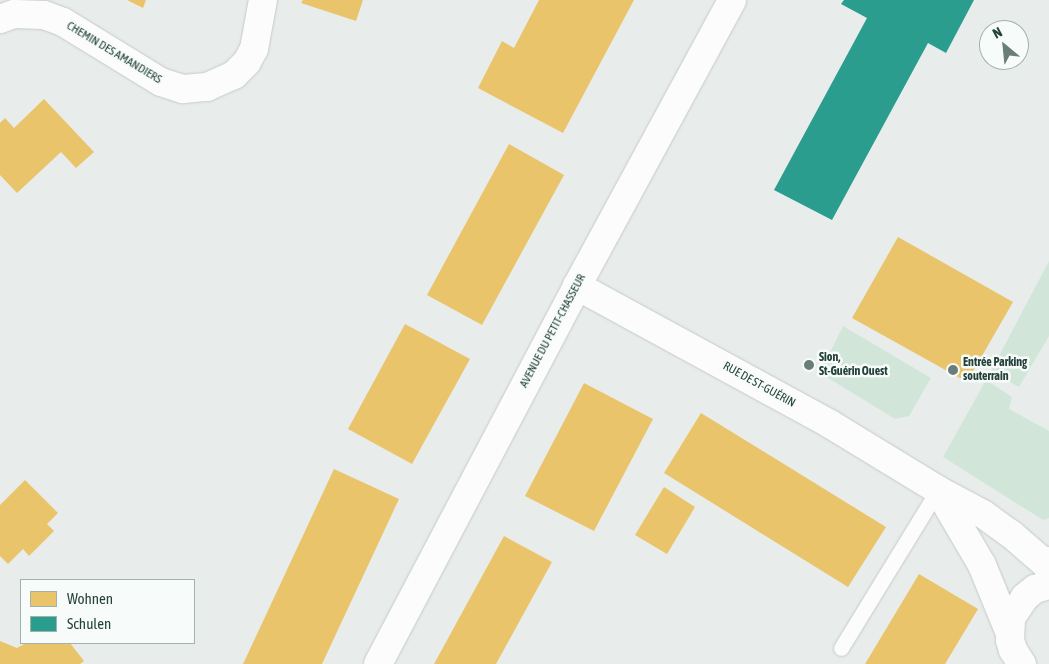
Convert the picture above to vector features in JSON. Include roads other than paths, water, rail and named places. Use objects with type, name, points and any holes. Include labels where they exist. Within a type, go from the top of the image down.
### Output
[{"type":"street","name":"CHEMIN DES AMANDIERS","points":[[0,19],[45,7],[63,22],[161,82],[183,89],[207,88],[234,75],[247,62],[254,49],[263,0]]},
{"type":"street","name":"AVENUE DU PETIT-CHASSEUR","points":[[378,664],[576,286],[732,0]]},
{"type":"street","name":"RUE DE ST-GUÉRIN","points":[[576,286],[830,424],[938,490],[983,514],[1048,568]]},
{"type":"street","name":"RUE DE ST-GUÉRIN","points":[[938,490],[982,564],[1013,652]]},
{"type":"street","points":[[1013,652],[1017,606],[1024,597],[1035,589],[1048,568]]},
{"type":"lane","points":[[841,648],[938,490]]},
{"type":"place","name":"Sion, St-Guérin Ouest","points":[[809,365]]},
{"type":"place","name":"Entrée Parking souterrain","points":[[953,370]]}]
